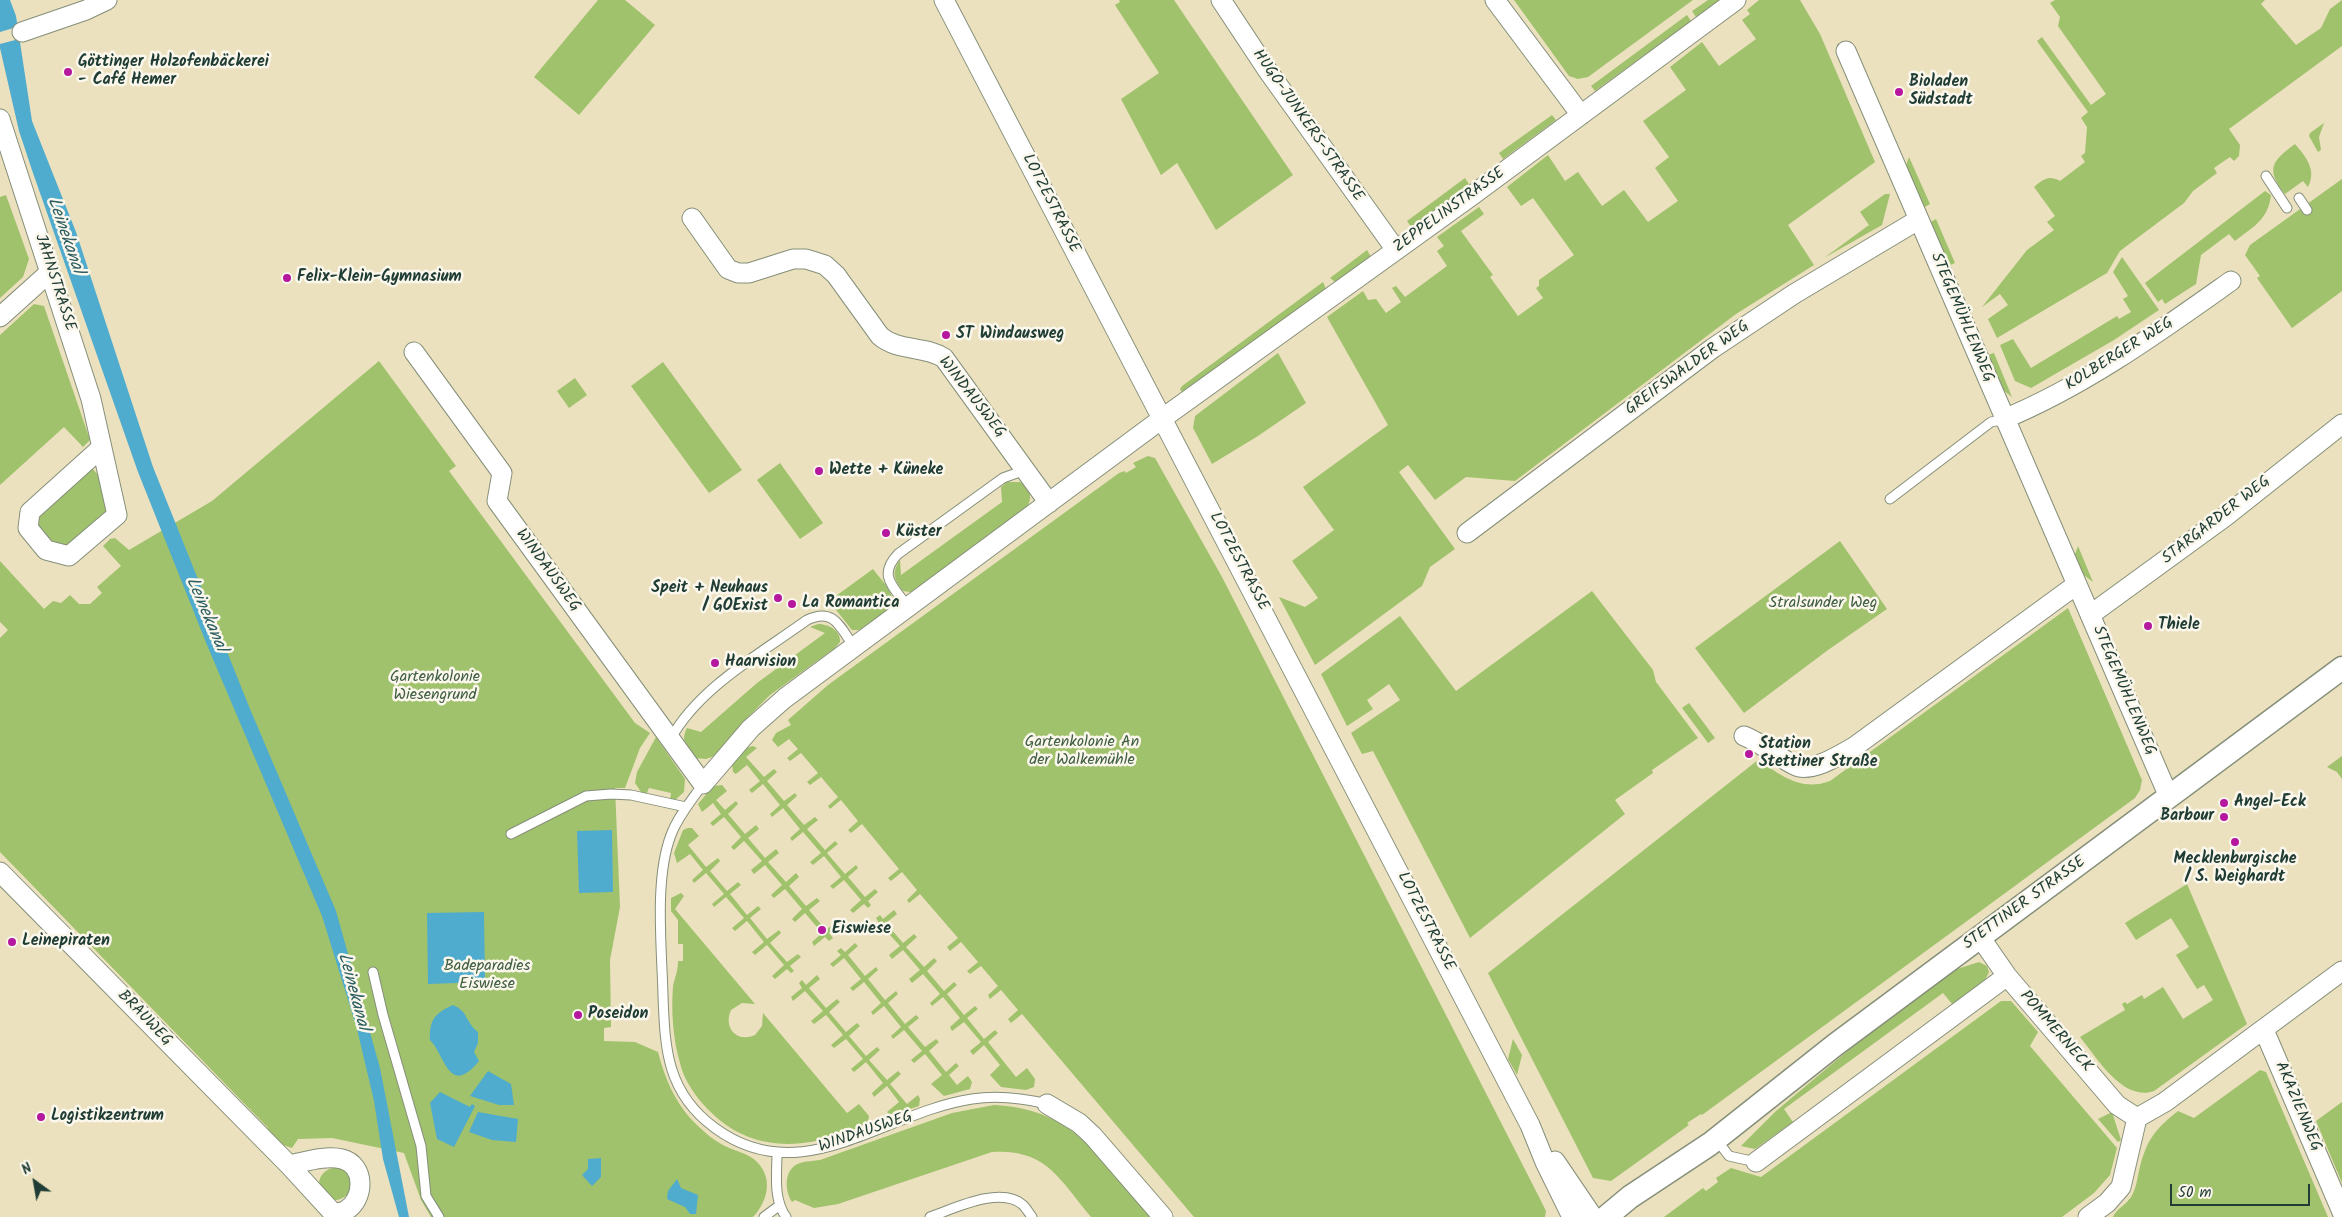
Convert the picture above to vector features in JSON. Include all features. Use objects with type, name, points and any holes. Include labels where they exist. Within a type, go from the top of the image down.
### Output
[{"type":"street","points":[[22,32],[86,10],[107,0]]},
{"type":"street","name":"LOTZESTRASSE","points":[[944,0],[1530,1126],[1572,1217]]},
{"type":"street","name":"HUGO-JUNKERS-STRASSE","points":[[1221,0],[1268,71],[1396,250]]},
{"type":"street","points":[[1495,0],[1581,115]]},
{"type":"street","name":"ZEPPELINSTRASSE","points":[[1163,418],[1396,250],[1736,0]]},
{"type":"street","name":"STEGEMÜHLENWEG","points":[[1846,51],[2076,586],[2169,797]]},
{"type":"street","name":"JAHNSTRASSE","points":[[0,119],[91,399],[117,515],[69,556],[46,550],[28,528],[30,512],[101,448]]},
{"type":"street","name":"WINDAUSWEG","points":[[692,218],[728,269],[738,273],[749,274],[793,258],[806,259],[825,265],[836,275],[880,336],[889,343],[926,350],[944,358],[1049,503]]},
{"type":"street","name":"GREIFSWALDER WEG","points":[[1467,533],[1713,348],[1794,294],[1918,220]]},
{"type":"street","points":[[0,317],[50,272]]},
{"type":"street","name":"KOLBERGER WEG","points":[[2004,419],[2032,408],[2099,370],[2231,281]]},
{"type":"street","name":"WINDAUSWEG","points":[[414,352],[502,473],[497,501],[703,784],[751,728],[771,709],[1163,418]]},
{"type":"street","name":"STARGARDER WEG","points":[[2090,615],[2226,516],[2342,424]]},
{"type":"street","points":[[1744,736],[1756,740],[1798,767],[1815,766],[1854,747],[2076,586]]},
{"type":"street","name":"STETTINER STRASSE","points":[[1606,1217],[1630,1197],[1713,1141],[1827,1051],[2342,668]]},
{"type":"street","name":"BRAUWEG","points":[[0,872],[289,1165],[335,1215],[345,1211],[358,1196],[361,1186],[354,1165],[343,1159],[324,1158],[289,1165]]},
{"type":"street","name":"POMMERNECK","points":[[1980,937],[2007,976],[2117,1105],[2137,1118]]},
{"type":"street","points":[[2088,1217],[2107,1203],[2121,1187],[2137,1118],[2159,1106],[2342,971]]},
{"type":"street","points":[[1756,1162],[2007,976]]},
{"type":"street","name":"AKAZIENWEG","points":[[2264,1030],[2342,1212]]},
{"type":"street","name":"WINDAUSWEG","points":[[1047,1104],[1085,1128],[1163,1217]]},
{"type":"street","name":"LOTZESTRASSE","points":[[1530,1126],[1593,1217]]},
{"type":"street","name":"STETTINER STRASSE","points":[[1623,1217],[1699,1158],[1713,1141]]},
{"type":"lane","points":[[2266,176],[2287,208]]},
{"type":"lane","points":[[2299,198],[2308,210]]},
{"type":"lane","points":[[1890,499],[1991,422],[2004,419]]},
{"type":"lane","points":[[908,607],[889,580],[887,569],[890,562],[898,554],[1002,478],[1025,470]]},
{"type":"lane","points":[[670,740],[689,710],[706,694],[807,620],[817,615],[830,616],[835,620],[854,647]]},
{"type":"lane","name":"WINDAUSWEG","points":[[703,784],[686,807],[671,834],[663,860],[661,912],[665,1043],[670,1067],[687,1099],[706,1121],[745,1146],[777,1153],[813,1151],[940,1107],[971,1099],[1013,1097],[1047,1104]]},
{"type":"lane","points":[[511,834],[586,796],[631,795],[686,807]]},
{"type":"lane","points":[[373,972],[383,1015],[421,1146],[426,1196],[439,1217]]},
{"type":"lane","points":[[1713,1141],[1729,1156],[1756,1162]]},
{"type":"lane","points":[[777,1153],[780,1206],[786,1217]]},
{"type":"lane","points":[[930,1217],[986,1198],[1006,1197],[1022,1204],[1032,1217]]},
{"type":"lane","points":[[764,1217],[780,1206]]},
{"type":"green space","points":[[598,0],[625,0],[655,25],[579,115],[534,77]]},
{"type":"green space","points":[[1119,0],[1174,0],[1293,175],[1216,230],[1177,163],[1161,175],[1121,99],[1159,73],[1115,5],[1120,2]]},
{"type":"green space","points":[[1514,0],[1693,0],[1588,77],[1578,79],[1569,76]]},
{"type":"green space","points":[[1708,0],[1720,0],[1696,17],[1692,11]]},
{"type":"green space","points":[[1759,0],[1800,0],[1820,34],[1875,162],[1788,225],[1814,265],[1736,314],[1515,481],[1466,477],[1435,500],[1408,465],[1399,472],[1455,549],[1430,567],[1422,586],[1315,665],[1279,597],[1305,607],[1318,598],[1292,561],[1334,530],[1303,487],[1388,425],[1327,317],[1363,291],[1368,300],[1376,299],[1386,313],[1401,302],[1392,288],[1396,286],[1405,297],[1447,266],[1437,251],[1444,246],[1437,237],[1479,207],[1484,214],[1461,231],[1493,275],[1490,277],[1518,316],[1543,298],[1536,288],[1539,286],[1539,280],[1574,255],[1533,198],[1521,206],[1507,187],[1548,155],[1565,181],[1578,172],[1602,206],[1624,190],[1648,222],[1678,201],[1655,168],[1669,157],[1643,121],[1686,90],[1670,67],[1702,42],[1719,66],[1756,39],[1742,20],[1750,14],[1747,10]]},
{"type":"green space","points":[[2055,0],[2265,0],[2261,4],[2296,45],[2321,28],[2330,9],[2342,0],[2342,46],[2229,129],[2240,145],[2239,156],[2234,161],[2230,157],[2214,168],[2217,173],[2193,191],[2184,203],[2120,251],[2107,273],[1997,338],[1988,319],[2008,305],[2000,294],[1982,307],[2027,250],[2054,230],[2047,222],[2055,216],[2034,187],[2046,179],[2052,178],[2060,181],[2085,162],[2081,156],[2085,153],[2087,127],[2081,118],[2088,112],[2037,41],[2042,37],[2091,105],[2106,94],[2058,26],[2060,17],[2050,3]]},
{"type":"green space","points":[[1687,15],[1691,21],[1595,91],[1591,86]]},
{"type":"green space","points":[[1552,115],[1556,120],[1503,159],[1499,153]]},
{"type":"green space","points":[[2324,123],[2319,137],[2321,150],[2318,152],[2309,136],[2310,133]]},
{"type":"green space","points":[[2295,144],[2309,164],[2311,169],[2310,181],[2308,187],[2303,181],[2285,194],[2275,178],[2274,166],[2281,155]]},
{"type":"green space","points":[[1909,157],[1930,204],[1923,208],[1905,168]]},
{"type":"green space","points":[[1465,178],[1469,184],[1411,227],[1407,221]]},
{"type":"green space","points":[[2342,179],[2342,291],[2292,328],[2257,278],[2260,276],[2245,255],[2250,245]]},
{"type":"green space","points":[[2265,191],[2271,195],[2267,211],[2259,222],[2235,241],[2229,234],[2201,255],[2196,284],[2165,304],[2162,299],[2158,302],[2145,283]]},
{"type":"green space","points":[[1885,194],[1890,194],[1882,225],[1824,258],[1869,225],[1860,212]]},
{"type":"green space","points":[[6,195],[29,259],[23,277],[0,298],[0,197]]},
{"type":"green space","points":[[1936,219],[1955,263],[1948,266],[1929,223]]},
{"type":"green space","points":[[1367,250],[1371,257],[1335,282],[1330,278]]},
{"type":"green space","points":[[2122,257],[2159,310],[2114,340],[2031,388],[2015,381],[2000,345],[2013,339],[2031,368],[2117,316],[2119,319],[2131,312],[2123,299],[2128,296],[2113,272]]},
{"type":"green space","points":[[1323,282],[1326,289],[1182,392],[1180,389],[1182,386]]},
{"type":"green space","points":[[34,304],[44,306],[90,440],[83,447],[64,427],[0,485],[0,335]]},
{"type":"green space","points":[[1278,353],[1306,403],[1258,436],[1212,464],[1193,428],[1195,416]]},
{"type":"green space","points":[[1994,353],[2012,397],[2003,390],[1987,355]]},
{"type":"green space","points":[[379,361],[456,466],[449,471],[635,723],[650,733],[640,748],[625,788],[615,788],[620,907],[610,960],[611,1027],[604,1028],[604,1041],[635,1042],[658,1052],[672,1091],[690,1117],[715,1140],[749,1156],[761,1167],[767,1181],[767,1189],[762,1204],[753,1217],[431,1217],[421,1200],[404,1153],[332,1138],[298,1139],[292,1148],[283,1145],[264,1132],[268,1128],[0,852],[0,638],[8,630],[0,622],[0,561],[44,609],[53,601],[61,603],[70,595],[79,604],[90,604],[102,593],[97,587],[121,566],[103,546],[110,539],[115,538],[129,550],[212,501]]},
{"type":"green space","points":[[663,362],[742,470],[709,493],[631,386]]},
{"type":"green space","points":[[575,378],[587,395],[569,408],[557,391]]},
{"type":"green space","name":"Gartenkolonie An der Walkemühle","points":[[1148,456],[1155,458],[1222,577],[1537,1193],[1546,1211],[1545,1217],[1194,1217],[1022,1014],[1011,1023],[1008,1019],[1018,1010],[1001,990],[990,999],[988,995],[998,986],[981,966],[970,974],[967,971],[978,962],[961,942],[950,951],[947,947],[958,938],[920,894],[909,903],[907,900],[917,890],[902,872],[891,881],[888,878],[899,869],[862,824],[851,833],[848,830],[858,821],[841,800],[830,809],[828,806],[838,797],[821,777],[810,785],[807,782],[818,773],[801,753],[790,761],[787,758],[798,749],[789,739],[778,747],[772,740],[776,733],[791,725],[788,720],[828,685],[1119,473],[1125,471],[1126,473],[1136,467],[1133,463]]},
{"type":"green space","points":[[780,463],[823,523],[800,539],[757,480]]},
{"type":"green space","points":[[92,468],[98,475],[109,515],[68,550],[56,545],[41,533],[36,522],[36,515]]},
{"type":"green space","points":[[1007,482],[1020,482],[1027,487],[1030,501],[1026,509],[914,591],[903,591],[897,583],[895,576],[895,569],[900,560],[901,575],[1002,502],[1001,487]]},
{"type":"green space","name":"Stralsunder Weg","points":[[1840,541],[1887,609],[1828,650],[1744,713],[1695,648]]},
{"type":"green space","points":[[2078,546],[2093,582],[2084,575],[2074,557]]},
{"type":"green space","points":[[873,569],[884,582],[893,603],[891,608],[859,630],[852,630],[829,601]]},
{"type":"green space","points":[[1592,591],[1653,670],[1656,682],[1698,738],[1652,770],[1653,773],[1615,800],[1625,814],[1470,938],[1373,751],[1362,754],[1351,733],[1400,700],[1389,684],[1367,700],[1373,709],[1347,726],[1321,674],[1400,616],[1456,691]]},
{"type":"green space","points":[[2068,608],[2142,780],[2140,790],[2135,798],[1702,1115],[1687,1123],[1689,1125],[1611,1181],[1593,1178],[1488,973],[1758,760],[1783,776],[1801,783],[1820,784],[1830,781]]},
{"type":"green space","points":[[818,624],[826,625],[836,631],[840,642],[835,648],[770,695],[744,721],[717,755],[706,759],[694,758],[684,740],[687,728],[701,732],[757,683],[825,633],[810,627]]},
{"type":"green space","points":[[1689,703],[1715,738],[1708,743],[1682,708]]},
{"type":"green space","points":[[656,737],[685,779],[684,792],[674,801],[670,800],[671,793],[649,788],[646,795],[641,792],[635,783],[637,772]]},
{"type":"green space","points":[[753,746],[757,748],[746,757],[764,777],[774,769],[777,772],[767,781],[784,801],[795,793],[797,796],[787,805],[804,825],[815,817],[818,820],[807,829],[825,850],[835,841],[838,844],[827,853],[845,874],[856,865],[858,868],[848,877],[865,897],[875,889],[878,892],[868,901],[871,905],[868,908],[864,904],[853,913],[850,910],[861,900],[844,880],[833,889],[830,886],[841,877],[824,856],[813,865],[810,862],[821,853],[803,832],[792,841],[790,838],[800,829],[783,808],[772,817],[770,814],[780,805],[763,784],[752,793],[749,790],[760,781],[747,765],[736,774],[733,772],[732,765],[746,748]]},
{"type":"green space","points":[[2342,756],[2342,779],[2337,772],[2327,767]]},
{"type":"green space","points":[[722,785],[727,791],[716,800],[725,810],[736,801],[738,804],[728,814],[745,834],[756,825],[759,829],[748,838],[765,858],[776,849],[779,853],[768,862],[786,882],[796,873],[799,877],[789,886],[806,906],[817,898],[820,901],[809,910],[826,930],[837,921],[840,924],[829,933],[833,938],[829,941],[825,937],[814,946],[812,942],[822,933],[805,913],[795,922],[792,919],[802,909],[785,889],[774,898],[771,895],[782,885],[765,865],[754,874],[751,870],[762,861],[744,841],[734,850],[731,847],[741,837],[724,817],[713,826],[710,823],[721,814],[713,803],[702,812],[698,804],[713,786]]},
{"type":"green space","points":[[692,828],[699,836],[688,845],[706,867],[718,858],[720,861],[710,871],[727,891],[738,882],[741,885],[730,894],[747,915],[758,906],[761,909],[750,918],[767,939],[779,930],[781,933],[770,943],[787,962],[798,954],[801,957],[790,966],[794,971],[791,973],[787,969],[775,979],[772,976],[784,965],[767,945],[755,955],[752,952],[764,942],[747,921],[735,931],[732,928],[744,918],[726,897],[714,907],[712,904],[724,894],[706,873],[694,883],[692,880],[703,870],[690,854],[677,863],[674,853],[683,830]]},
{"type":"green space","points":[[2187,884],[2247,1024],[2154,1091],[2143,1093],[2121,1084],[2112,1076],[2080,1037],[2125,1010],[2122,1004],[2125,1002],[2127,1004],[2142,995],[2144,999],[2163,987],[2183,1019],[2213,1000],[2204,985],[2197,989],[2176,955],[2189,947],[2171,918],[2136,940],[2125,923]]},
{"type":"green space","points":[[681,893],[684,896],[675,909],[755,1004],[742,1003],[731,1010],[729,1023],[733,1032],[743,1037],[755,1035],[762,1026],[763,1013],[847,1113],[859,1104],[869,1116],[868,1122],[855,1129],[821,1140],[783,1144],[765,1142],[748,1137],[732,1129],[702,1103],[691,1089],[683,1073],[673,1025],[673,987],[678,961],[683,961],[683,944],[678,944],[678,920],[671,911],[671,898]]},
{"type":"green space","points":[[894,910],[897,914],[886,923],[903,943],[914,934],[917,937],[906,947],[924,967],[934,958],[937,961],[927,971],[944,991],[954,982],[957,985],[947,994],[964,1015],[975,1006],[978,1009],[967,1018],[984,1039],[995,1030],[998,1033],[988,1042],[1016,1077],[1027,1068],[1035,1079],[1034,1087],[1026,1090],[1001,1087],[990,1075],[1000,1065],[984,1045],[973,1055],[970,1051],[981,1042],[964,1022],[952,1031],[950,1027],[960,1018],[943,997],[932,1006],[930,1003],[940,994],[923,974],[912,983],[909,979],[920,970],[903,950],[892,959],[889,955],[900,946],[882,926],[871,935],[869,931],[879,923],[876,918],[880,915],[883,919]]},
{"type":"green space","points":[[855,943],[858,946],[848,955],[865,976],[876,967],[878,970],[868,979],[885,1000],[896,991],[898,994],[888,1003],[905,1024],[916,1015],[919,1018],[908,1027],[925,1047],[936,1039],[939,1042],[929,1051],[946,1072],[956,1063],[959,1066],[949,1075],[957,1085],[968,1076],[972,1082],[970,1089],[944,1096],[931,1084],[942,1075],[925,1054],[914,1063],[911,1060],[922,1051],[904,1030],[893,1039],[891,1036],[901,1027],[884,1006],[873,1015],[871,1012],[881,1003],[864,982],[853,991],[850,988],[861,979],[844,958],[833,967],[830,964],[841,955],[837,951],[841,948],[845,952]]},
{"type":"green space","points":[[1979,962],[1987,966],[1989,972],[1984,982],[1953,1005],[1943,993],[1784,1109],[1793,1122],[1755,1149],[1741,1146],[1776,1111],[1863,1038],[1957,969]]},
{"type":"green space","points":[[817,975],[820,979],[809,988],[826,1008],[837,999],[840,1002],[829,1012],[846,1032],[857,1023],[860,1026],[849,1036],[866,1056],[877,1047],[880,1050],[869,1060],[887,1080],[898,1071],[901,1074],[890,1084],[907,1104],[918,1095],[920,1099],[919,1106],[895,1114],[889,1114],[887,1112],[899,1102],[887,1086],[874,1097],[872,1093],[883,1083],[866,1062],[854,1072],[851,1069],[863,1059],[846,1039],[834,1048],[831,1045],[843,1035],[826,1015],[814,1024],[811,1021],[823,1011],[805,991],[793,1001],[791,997],[802,988],[799,983],[802,980],[806,985]]},
{"type":"green space","points":[[2001,1001],[2011,1001],[2038,1032],[2030,1046],[2117,1148],[2110,1175],[2094,1193],[2062,1217],[1664,1217],[1703,1188],[1706,1191],[1718,1182],[1716,1178],[1731,1168],[1761,1177]]},
{"type":"green space","points":[[1513,1039],[1522,1055],[1517,1075],[1508,1059]]},
{"type":"green space","points":[[2260,1070],[2266,1072],[2328,1217],[2113,1217],[2133,1194],[2148,1144],[2163,1124],[2178,1111],[2194,1118]]},
{"type":"green space","points":[[2342,1102],[2342,1183],[2316,1121]]},
{"type":"green space","points":[[994,1105],[1022,1108],[1046,1116],[1066,1127],[1102,1158],[1151,1217],[1091,1217],[1050,1169],[1039,1161],[1011,1152],[992,1152],[838,1204],[814,1208],[795,1200],[792,1202],[789,1197],[787,1186],[788,1174],[800,1163],[820,1160],[952,1113]]},
{"type":"green space","points":[[2112,1112],[2121,1140],[2118,1142],[2098,1119]]},
{"type":"green space","points":[[335,1168],[347,1172],[351,1184],[347,1196],[335,1200],[323,1196],[319,1184],[323,1172]]},
{"type":"water","name":"Leinekanal","points":[[0,0],[10,0],[16,16],[32,121],[76,232],[153,467],[250,709],[336,911],[380,1068],[409,1217],[399,1217],[383,1159],[374,1101],[357,1029],[322,916],[207,645],[138,472],[33,173],[19,131],[0,48]]},
{"type":"water","points":[[612,830],[613,892],[579,893],[577,831]]},
{"type":"water","points":[[484,912],[485,982],[428,984],[427,913]]},
{"type":"water","points":[[453,1005],[462,1010],[471,1025],[478,1032],[478,1043],[474,1052],[479,1061],[469,1071],[461,1075],[454,1075],[449,1070],[430,1040],[434,1018]]},
{"type":"water","points":[[488,1071],[511,1084],[514,1105],[499,1105],[470,1096]]},
{"type":"water","points":[[440,1092],[470,1107],[472,1104],[475,1106],[454,1147],[437,1139],[430,1103]]},
{"type":"water","points":[[478,1112],[518,1119],[516,1142],[492,1140],[469,1132]]},
{"type":"water","points":[[601,1158],[601,1177],[592,1186],[582,1175],[588,1169],[588,1159]]},
{"type":"water","points":[[677,1179],[681,1188],[698,1195],[696,1214],[690,1214],[685,1207],[667,1199],[668,1191]]},
{"type":"pier","points":[[20,26],[23,38],[0,44],[0,32]]},
{"type":"place","name":"Göttinger Holzofenbäckerei - Café Hemer","points":[[68,72]]},
{"type":"place","name":"Bioladen Südstadt","points":[[1899,92]]},
{"type":"place","name":"Felix-Klein-Gymnasium","points":[[287,278]]},
{"type":"place","name":"ST Windausweg","points":[[946,335]]},
{"type":"place","name":"Wette + Küneke","points":[[819,471]]},
{"type":"place","name":"Küster","points":[[886,533]]},
{"type":"place","name":"Speit + Neuhaus / GOExist","points":[[778,598]]},
{"type":"place","name":"La Romantica","points":[[792,604]]},
{"type":"place","name":"Thiele","points":[[2148,626]]},
{"type":"place","name":"Haarvision","points":[[715,663]]},
{"type":"place","name":"Station Stettiner Straße","points":[[1749,754]]},
{"type":"place","name":"Angel-Eck","points":[[2224,803]]},
{"type":"place","name":"Barbour","points":[[2224,817]]},
{"type":"place","name":"Mecklenburgische / S. Weighardt","points":[[2235,842]]},
{"type":"place","name":"Eiswiese","points":[[822,930]]},
{"type":"place","name":"Leinepiraten","points":[[12,942]]},
{"type":"place","name":"Poseidon","points":[[578,1015]]},
{"type":"place","name":"Logistikzentrum","points":[[41,1117]]},
{"type":"park label","name":"Gartenkolonie Wiesengrund","points":[[435,687]]},
{"type":"park label","name":"Badeparadies Eiswiese","points":[[487,976]]}]
